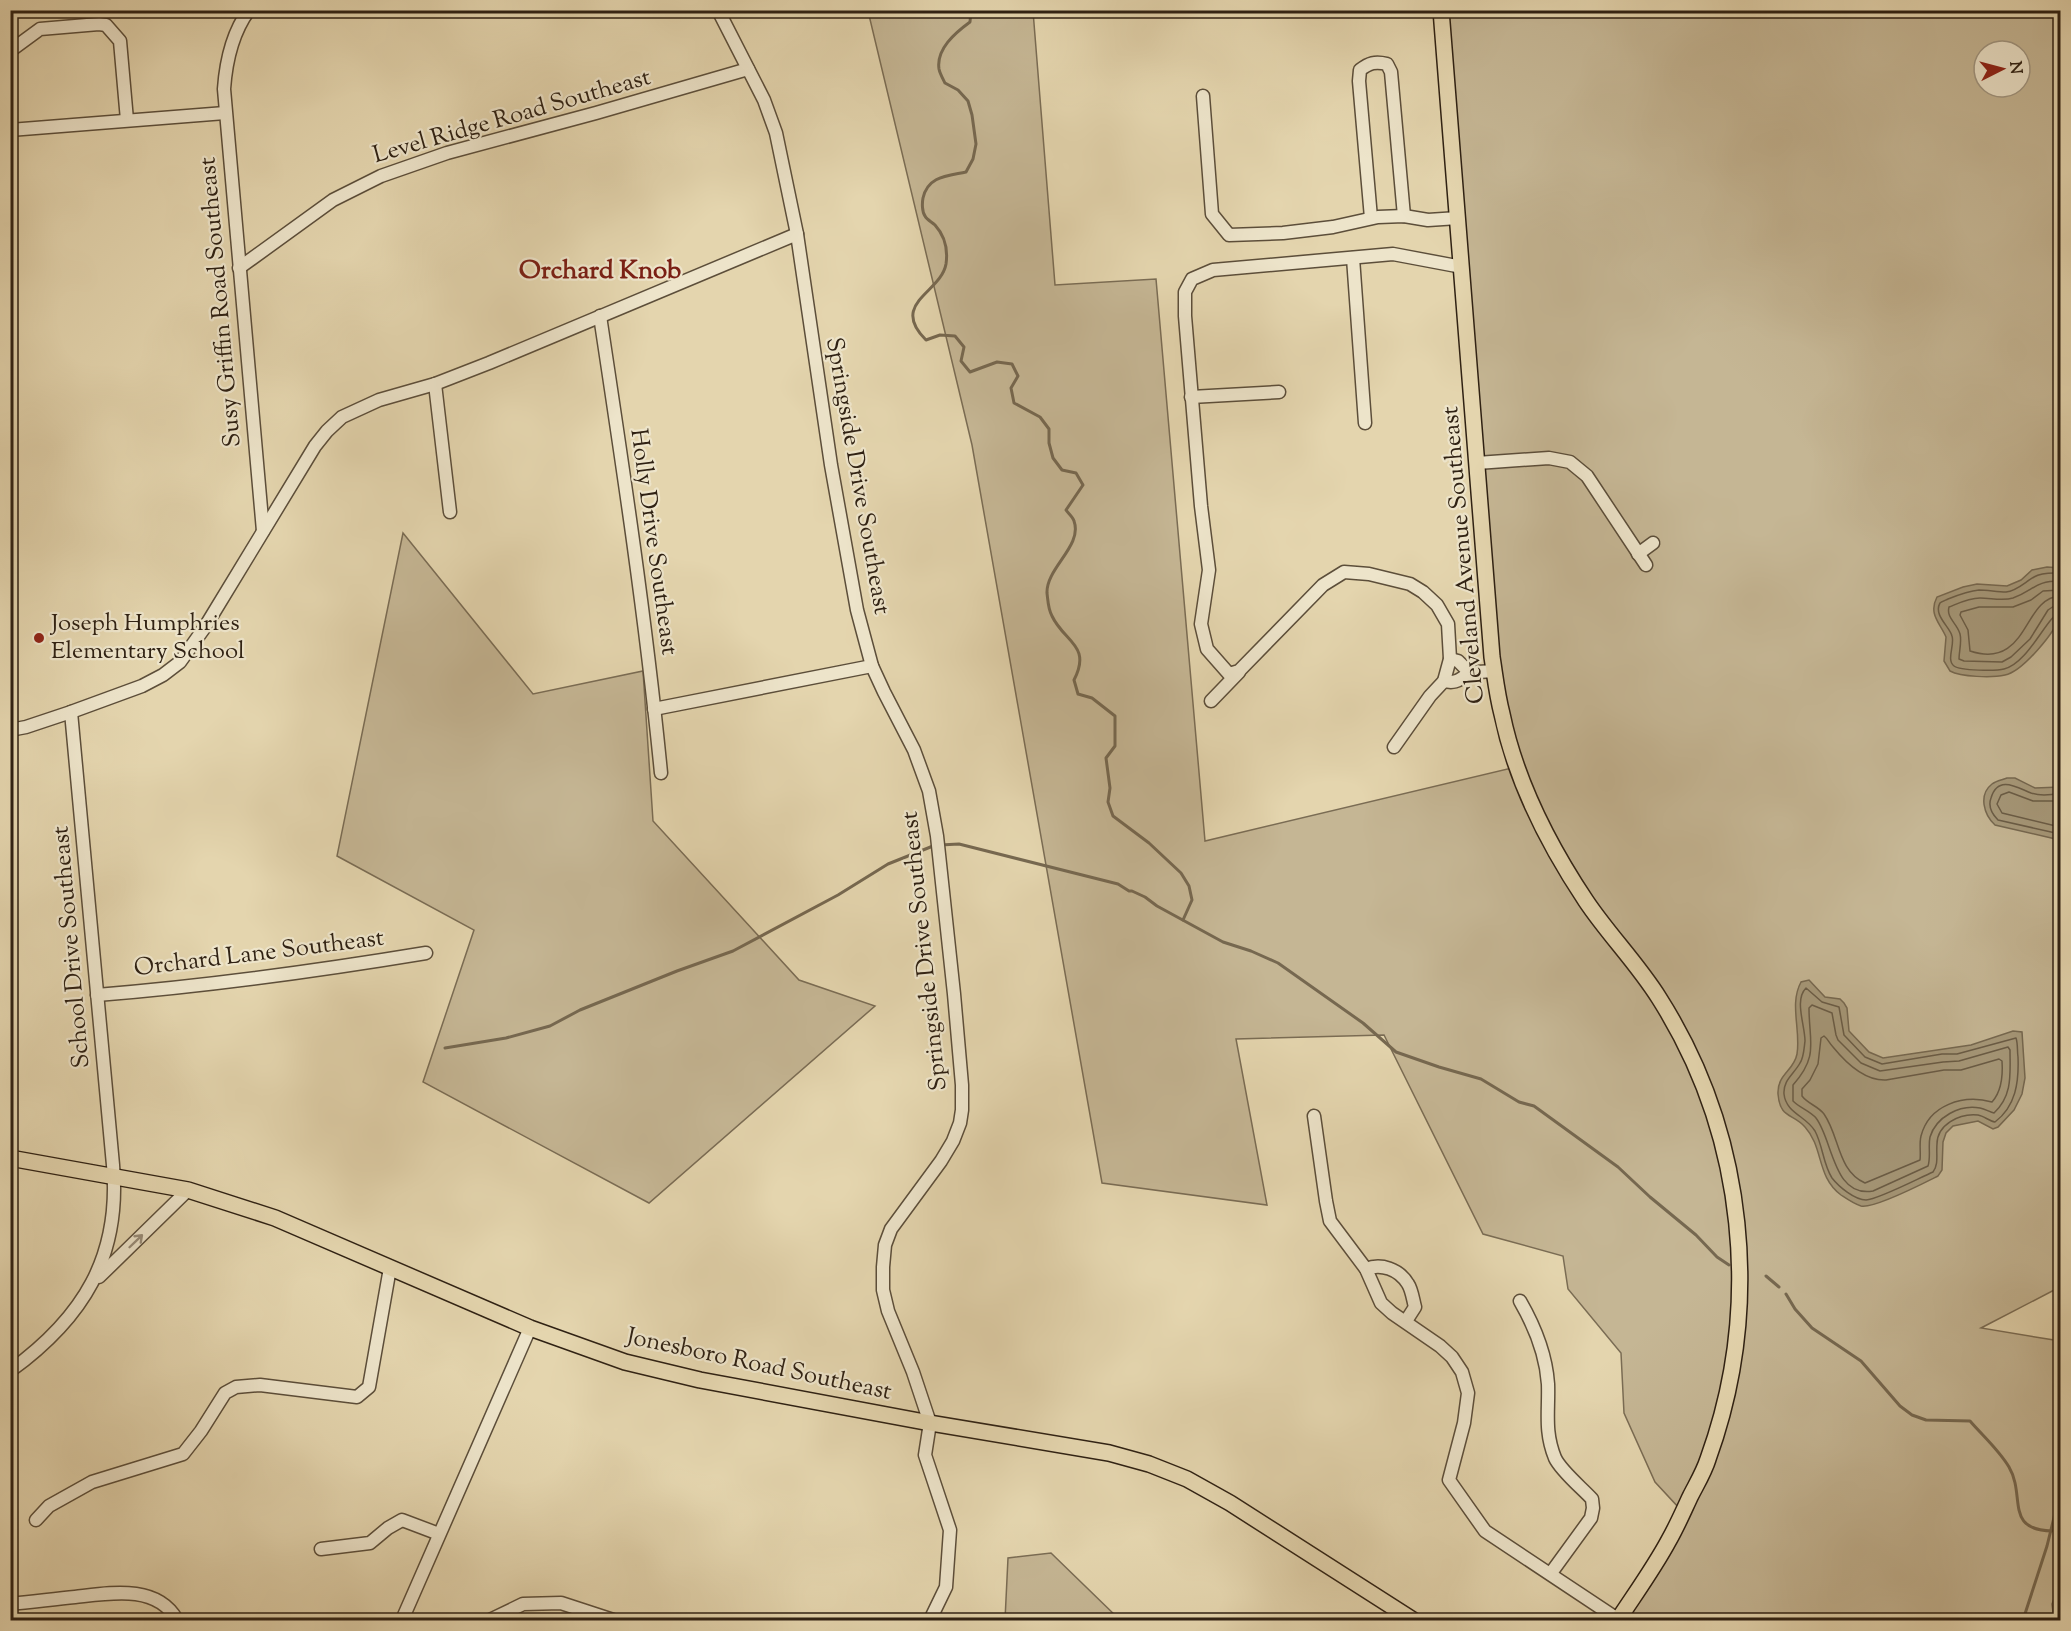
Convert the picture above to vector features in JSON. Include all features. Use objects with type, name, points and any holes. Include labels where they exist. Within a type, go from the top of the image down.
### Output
[{"type":"main road","name":"Cleveland Avenue Southeast","points":[[1441,10],[1494,671],[1502,716],[1524,787],[1554,850],[1587,903],[1658,996],[1677,1028],[1713,1110],[1735,1200],[1740,1247],[1740,1303],[1735,1354],[1724,1410],[1707,1462],[1669,1541],[1618,1620]]},
{"type":"main road","name":"Jonesboro Road Southeast","points":[[10,1158],[188,1190],[275,1218],[530,1328],[626,1362],[671,1373],[930,1423],[1109,1453],[1149,1464],[1187,1479],[1230,1503],[1413,1620]]},
{"type":"street","name":"Susy Griffin Road Southeast","points":[[249,10],[233,41],[226,68],[225,113],[263,531]]},
{"type":"street","name":"Springside Drive Southeast","points":[[718,10],[764,100],[776,133],[798,234],[843,542],[857,610],[872,666],[914,750],[929,791],[938,845],[962,1084],[962,1110],[953,1141],[891,1229],[885,1245],[883,1290],[888,1311],[913,1372],[930,1423]]},
{"type":"street","points":[[10,51],[39,29],[106,25],[120,41],[127,120]]},
{"type":"street","points":[[1371,218],[1359,70],[1368,64],[1378,62],[1387,64],[1390,72],[1404,216]]},
{"type":"street","name":"Level Ridge Road Southeast","points":[[239,268],[333,200],[381,176],[447,153],[596,114],[748,69]]},
{"type":"street","points":[[1203,96],[1212,214],[1229,235],[1283,233],[1333,227],[1371,218],[1404,216],[1428,220],[1458,218]]},
{"type":"street","points":[[10,130],[225,113]]},
{"type":"street","points":[[10,730],[71,712],[142,686],[163,675],[180,662],[206,627],[315,446],[342,417],[380,400],[435,384],[798,234]]},
{"type":"street","points":[[1239,671],[1229,674],[1207,649],[1201,624],[1209,570],[1191,397],[1185,300],[1185,292],[1192,279],[1212,270],[1393,254],[1414,256],[1461,267]]},
{"type":"street","points":[[1353,258],[1365,423]]},
{"type":"street","name":"Holly Drive Southeast","points":[[600,316],[618,435],[661,773]]},
{"type":"street","points":[[435,384],[450,512]]},
{"type":"street","points":[[1191,397],[1279,392]]},
{"type":"street","points":[[1477,463],[1549,458],[1570,462],[1587,476],[1646,565]]},
{"type":"street","points":[[1638,554],[1653,543]]},
{"type":"street","points":[[1211,701],[1323,585],[1344,572],[1393,579],[1410,584],[1437,605],[1448,624],[1450,659],[1444,681],[1430,696],[1394,747]]},
{"type":"street","points":[[1450,659],[1458,661],[1470,673]]},
{"type":"street","points":[[654,709],[872,666]]},
{"type":"street","points":[[1444,681],[1452,683],[1463,679],[1470,673],[1494,671]]},
{"type":"street","name":"School Drive Southeast","points":[[71,712],[114,1178],[110,1228],[102,1264],[94,1282]]},
{"type":"street","name":"Orchard Lane Southeast","points":[[97,995],[314,972],[426,953]]},
{"type":"street","points":[[1314,1116],[1330,1221],[1366,1269],[1381,1303],[1440,1346],[1462,1372],[1468,1393],[1464,1423],[1449,1480],[1454,1489],[1485,1531],[1618,1620]]},
{"type":"street","points":[[10,1371],[35,1353],[54,1335],[75,1311],[94,1282],[188,1190]]},
{"type":"street","points":[[1366,1269],[1377,1265],[1391,1268],[1408,1283],[1415,1307],[1406,1321]]},
{"type":"street","points":[[36,1520],[49,1506],[92,1482],[183,1454],[225,1393],[236,1387],[260,1385],[357,1397],[369,1387],[390,1268]]},
{"type":"street","points":[[1520,1301],[1533,1324],[1544,1353],[1548,1384],[1546,1416],[1556,1460],[1592,1499],[1591,1518],[1551,1573]]},
{"type":"street","points":[[402,1620],[530,1328]]},
{"type":"street","points":[[930,1423],[926,1455],[950,1530],[946,1587],[930,1620]]},
{"type":"street","points":[[321,1549],[370,1543],[402,1520],[439,1534]]},
{"type":"street","points":[[10,1604],[118,1592],[142,1595],[161,1602],[177,1620]]},
{"type":"street","points":[[490,1620],[523,1604],[561,1603],[613,1620]]},
{"type":"shaded area","points":[[1462,10],[2060,11],[2060,1287],[1981,1328],[2060,1341],[2060,1583],[2052,1604],[2054,1620],[1622,1620],[1679,1508],[1655,1482],[1624,1413],[1621,1353],[1568,1289],[1563,1256],[1483,1234],[1384,1035],[1236,1039],[1267,1205],[1102,1183],[972,445],[868,11],[1033,11],[1055,285],[1156,279],[1205,841],[1512,768],[1493,692],[1448,12]]},
{"type":"shaded area","points":[[403,533],[533,694],[643,671],[653,821],[799,980],[875,1006],[649,1203],[423,1082],[474,930],[337,856]]},
{"type":"shaded area","points":[[1051,1553],[1120,1620],[1005,1620],[1008,1558]]},
{"type":"water","points":[[2047,567],[2060,568],[2061,610],[2052,631],[2029,659],[2005,675],[1961,675],[1950,671],[1944,661],[1946,637],[1934,613],[1937,597],[1977,584],[2007,586],[2021,580],[2032,570]]},
{"type":"water","points":[[2007,778],[2015,778],[2035,788],[2060,787],[2060,840],[1995,825],[1991,821],[1984,805],[1985,794],[1992,784]]},
{"type":"water","points":[[1809,980],[1825,997],[1840,999],[1844,1003],[1847,1008],[1849,1031],[1869,1052],[1883,1058],[1971,1045],[2013,1031],[2022,1032],[2025,1078],[2022,1094],[2014,1110],[1998,1127],[1993,1129],[1978,1121],[1953,1126],[1946,1133],[1943,1142],[1942,1170],[1938,1176],[1877,1204],[1861,1206],[1848,1200],[1833,1187],[1828,1179],[1811,1135],[1805,1127],[1784,1112],[1779,1102],[1778,1087],[1793,1065],[1797,1054],[1796,999],[1798,990],[1801,982]]},
{"type":"waterway","points":[[971,10],[970,22],[953,36],[940,55],[939,69],[945,83],[958,90],[968,101],[976,144],[973,159],[966,172],[939,178],[929,185],[926,191],[923,212],[943,238],[947,254],[946,264],[936,283],[915,307],[913,317],[916,327],[926,340],[940,335],[955,336],[964,347],[961,361],[970,372],[997,362],[1012,364],[1018,376],[1011,388],[1014,403],[1040,417],[1049,429],[1049,443],[1053,458],[1062,470],[1076,473],[1083,485],[1066,510],[1073,520],[1075,530],[1069,548],[1048,584],[1049,608],[1057,625],[1078,651],[1079,668],[1074,680],[1078,694],[1092,698],[1115,716],[1115,746],[1106,758],[1110,788],[1108,802],[1113,816],[1149,843],[1181,873],[1189,886],[1192,900],[1183,920]]},
{"type":"waterway","points":[[940,845],[959,844],[1118,884],[1223,942],[1278,963],[1363,1023],[1396,1052],[1481,1079],[1519,1102],[1534,1106],[1618,1167],[1696,1235],[1717,1257],[1729,1265]]},
{"type":"waterway","points":[[445,1048],[506,1038],[550,1026],[580,1010],[733,951],[838,895],[888,864],[933,846]]},
{"type":"waterway","points":[[1766,1276],[1779,1287]]},
{"type":"waterway","points":[[1786,1294],[1795,1309],[1812,1328],[1861,1361],[1900,1406],[1912,1415],[1926,1420],[1970,1421],[2009,1467],[2014,1478],[2019,1510],[2027,1525],[2052,1531],[2060,1523]]},
{"type":"waterway","points":[[2023,1620],[2047,1546],[2060,1493]]},
{"type":"place","name":"Joseph Humphries Elementary School","points":[[39,638]]},
{"type":"district","name":"Orchard Knob","points":[[600,271]]}]
